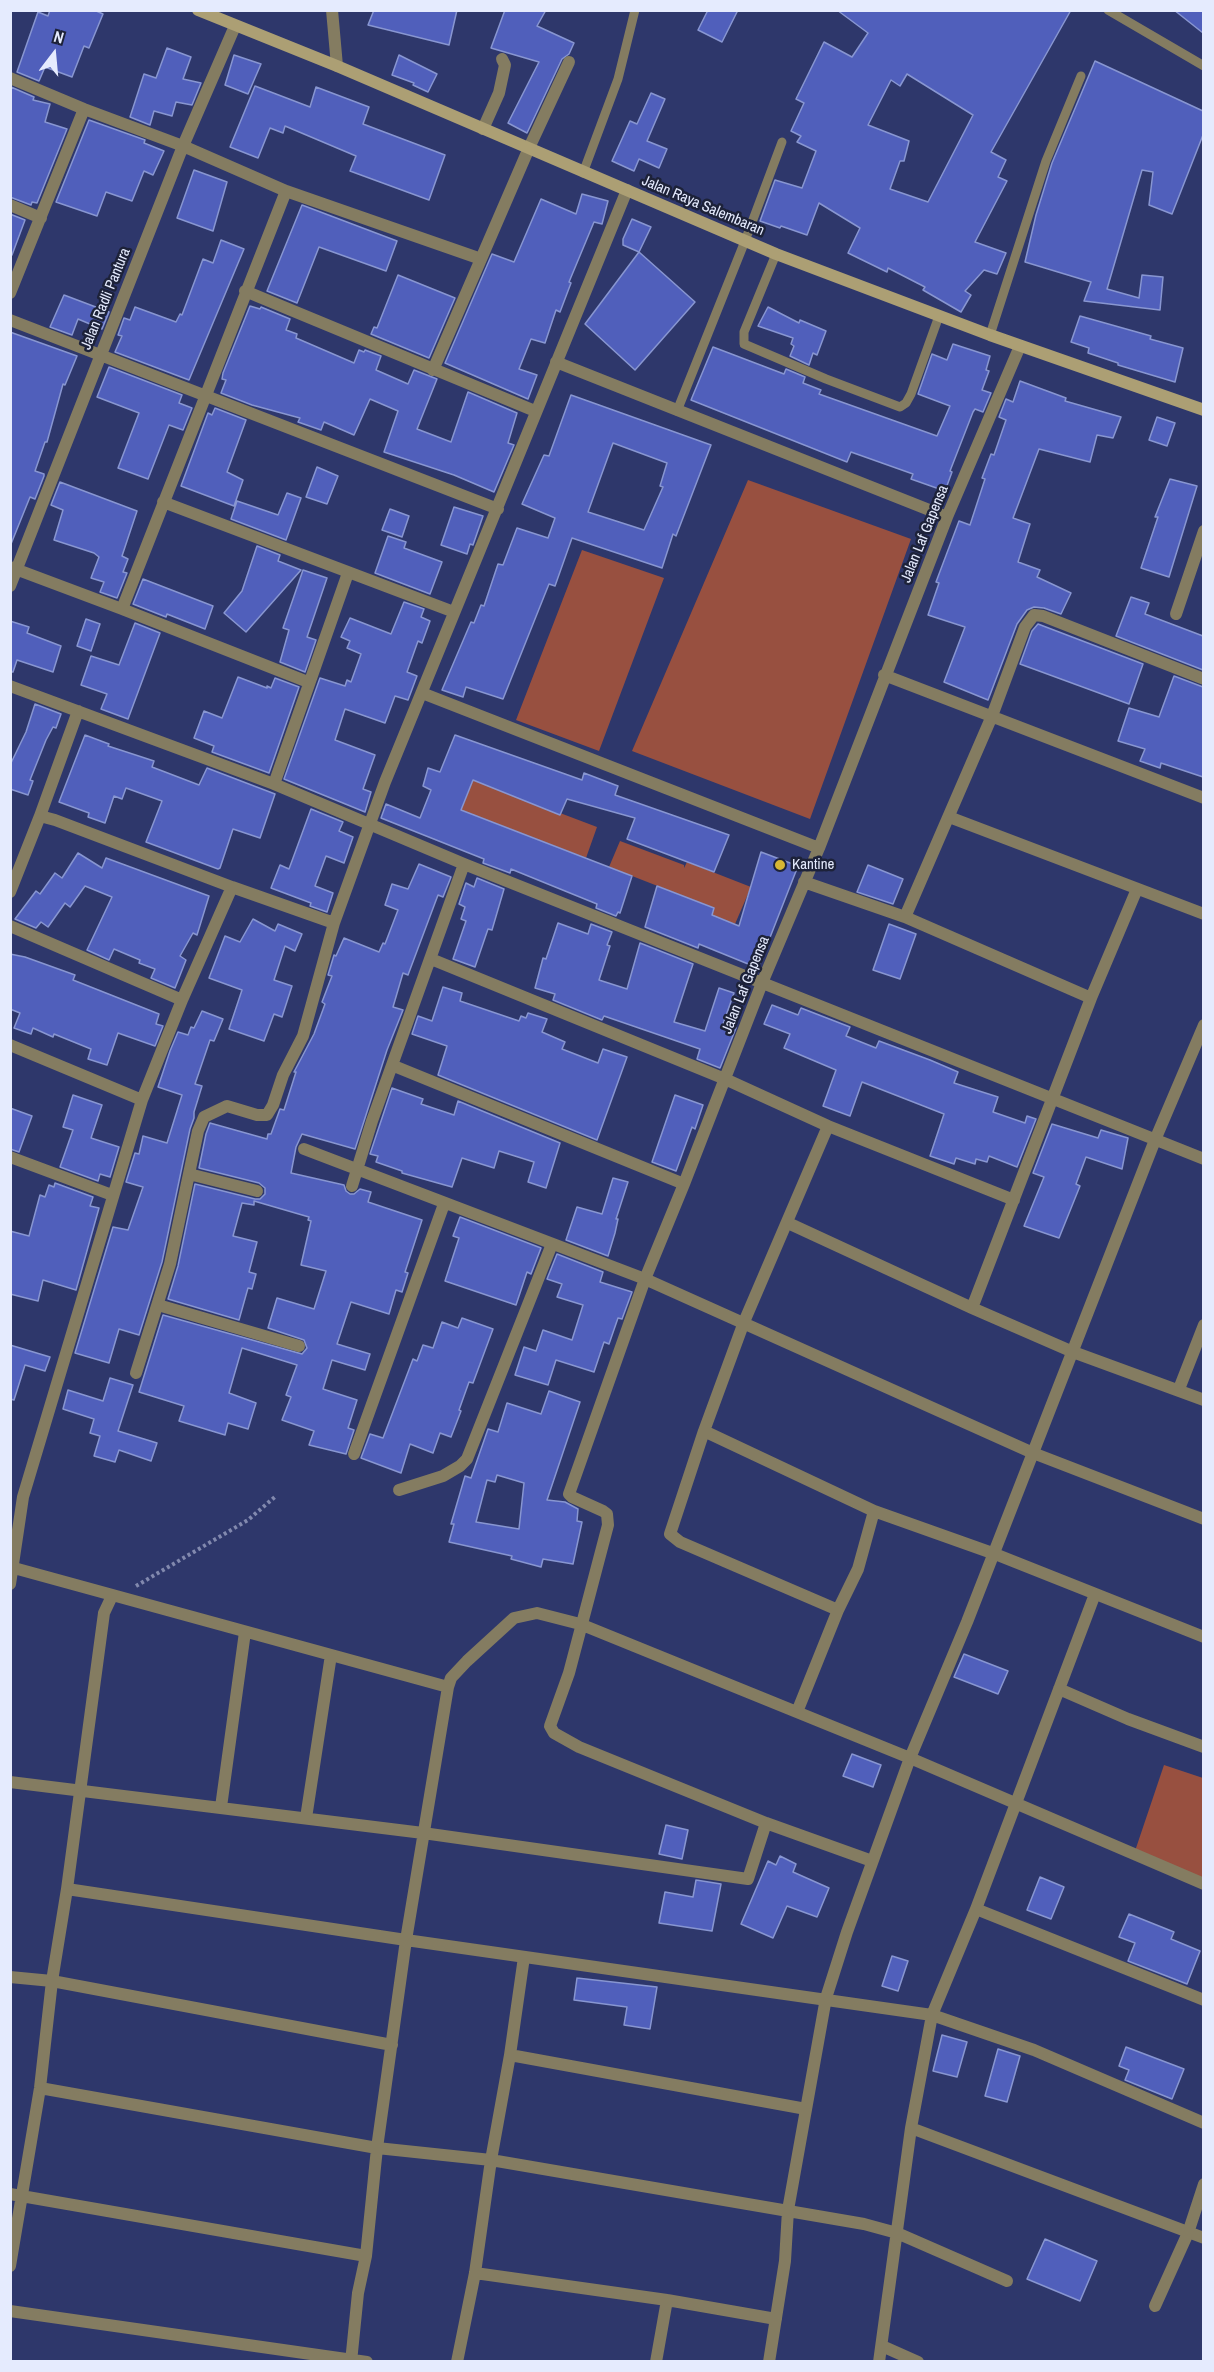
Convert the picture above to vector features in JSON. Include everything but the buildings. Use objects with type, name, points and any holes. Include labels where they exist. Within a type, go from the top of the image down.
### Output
[{"type":"main road","name":"Jalan Raya Salembaran","points":[[198,10],[337,66],[776,254],[990,336],[1203,410]]},
{"type":"street","points":[[332,10],[337,66]]},
{"type":"street","name":"Jalan Radli Pantura","points":[[10,586],[14,568],[183,146],[235,26]]},
{"type":"street","points":[[483,129],[499,93],[505,64],[502,59]]},
{"type":"street","points":[[433,370],[529,148],[569,62]]},
{"type":"street","points":[[10,78],[183,146],[286,191],[481,259]]},
{"type":"street","points":[[10,292],[42,218],[84,109]]},
{"type":"street","points":[[136,1373],[170,1264],[198,1131],[204,1117],[227,1106],[257,1116],[267,1115],[273,1105],[283,1075],[303,1036],[334,923],[370,825],[454,612],[498,509],[535,411],[627,190]]},
{"type":"street","points":[[122,609],[286,191]]},
{"type":"street","points":[[10,205],[42,218]]},
{"type":"street","points":[[245,291],[535,411]]},
{"type":"street","points":[[10,320],[498,509]]},
{"type":"street","name":"Jalan Laf Gapensa","points":[[580,1624],[608,1518],[603,1511],[569,1494],[645,1279],[762,983],[819,848],[947,517],[1020,346]]},
{"type":"street","points":[[556,362],[947,517]]},
{"type":"street","points":[[163,502],[454,612]]},
{"type":"street","points":[[1176,614],[1203,531]]},
{"type":"street","points":[[14,568],[308,682]]},
{"type":"street","points":[[274,784],[348,573]]},
{"type":"street","points":[[905,917],[992,716],[1025,627],[1034,615],[1043,616],[1203,679]]},
{"type":"street","points":[[884,675],[1203,798]]},
{"type":"street","points":[[10,686],[274,784],[464,864],[1203,1159]]},
{"type":"street","points":[[422,693],[819,848]]},
{"type":"street","points":[[10,892],[78,711]]},
{"type":"street","points":[[40,816],[334,923]]},
{"type":"street","points":[[949,817],[1203,914]]},
{"type":"street","points":[[352,1186],[372,1121],[394,1066],[464,864]]},
{"type":"street","points":[[804,882],[905,917],[1091,998]]},
{"type":"street","points":[[10,1584],[23,1497],[142,1100],[231,887]]},
{"type":"street","points":[[972,1308],[1091,998],[1137,889]]},
{"type":"street","points":[[10,926],[182,1000]]},
{"type":"street","points":[[431,959],[725,1079],[828,1126],[1014,1200]]},
{"type":"street","points":[[769,2361],[784,2261],[788,2210],[826,1998],[872,1861],[910,1758],[995,1554],[1155,1140],[1203,1025]]},
{"type":"street","points":[[10,1045],[142,1100]]},
{"type":"street","points":[[394,1066],[684,1184]]},
{"type":"street","points":[[828,1126],[744,1322],[704,1431],[670,1534],[680,1542],[838,1610]]},
{"type":"street","points":[[304,1149],[645,1279],[1033,1453],[1203,1519]]},
{"type":"street","points":[[10,1157],[112,1195]]},
{"type":"street","points":[[189,1174],[257,1191]]},
{"type":"street","points":[[354,1455],[444,1204]]},
{"type":"street","points":[[788,1223],[1073,1352],[1179,1389],[1203,1400]]},
{"type":"street","points":[[399,1490],[442,1476],[460,1466],[466,1459],[552,1244]]},
{"type":"street","points":[[158,1305],[299,1346]]},
{"type":"street","points":[[1179,1389],[1203,1325]]},
{"type":"street","points":[[704,1431],[874,1511],[995,1554],[1203,1637]]},
{"type":"street","points":[[10,1493],[23,1497]]},
{"type":"street","points":[[797,1712],[838,1610],[858,1569],[874,1511]]},
{"type":"street","points":[[14,1568],[448,1687]]},
{"type":"street","points":[[879,2361],[911,2128],[932,2015],[976,1909],[1095,1593]]},
{"type":"street","points":[[10,2266],[24,2196],[40,2088],[52,1981],[67,1889],[104,1613],[112,1596]]},
{"type":"street","points":[[351,2360],[406,1940],[448,1687],[451,1678],[467,1661],[514,1618],[537,1613],[580,1624],[910,1758],[1203,1884]]},
{"type":"street","points":[[580,1624],[569,1673],[550,1726],[554,1733],[579,1747],[766,1823],[872,1861]]},
{"type":"street","points":[[221,1807],[245,1632]]},
{"type":"street","points":[[306,1818],[331,1655]]},
{"type":"street","points":[[1059,1689],[1203,1748]]},
{"type":"street","points":[[10,1782],[423,1833],[748,1879],[766,1823]]},
{"type":"street","points":[[67,1889],[932,2015],[1034,2050],[1203,2123]]},
{"type":"street","points":[[976,1909],[1203,2000]]},
{"type":"street","points":[[457,2361],[475,2273],[524,1957]]},
{"type":"street","points":[[10,1977],[52,1981],[392,2044]]},
{"type":"street","points":[[510,2055],[807,2109]]},
{"type":"street","points":[[40,2088],[377,2148],[491,2160],[788,2210],[897,2233],[1007,2281]]},
{"type":"street","points":[[911,2128],[1203,2238]]},
{"type":"street","points":[[1155,2306],[1188,2233],[1203,2184]]},
{"type":"street","points":[[10,2194],[366,2256]]},
{"type":"street","points":[[475,2273],[667,2300],[776,2319]]},
{"type":"street","points":[[656,2361],[667,2300]]},
{"type":"street","points":[[10,2311],[367,2361]]},
{"type":"street","points":[[882,2346],[918,2361]]},
{"type":"lane","points":[[583,172],[618,79],[635,10]]},
{"type":"lane","points":[[1107,10],[1203,66]]},
{"type":"lane","points":[[990,336],[1046,161],[1081,76]]},
{"type":"lane","points":[[677,411],[782,142]]},
{"type":"lane","points":[[776,254],[744,332],[744,344],[826,379],[900,407],[906,403],[911,394],[939,316]]},
{"type":"path","points":[[112,1596],[136,1586],[248,1520],[276,1496]]},
{"type":"shaded area","points":[[748,480],[911,539],[810,819],[632,751]]},
{"type":"shaded area","points":[[582,550],[664,578],[599,751],[516,720]]},
{"type":"shaded area","points":[[473,780],[597,827],[586,858],[461,810]]},
{"type":"shaded area","points":[[620,841],[684,865],[684,868],[687,862],[751,887],[735,924],[712,915],[714,908],[609,867]]},
{"type":"shaded area","points":[[1164,1765],[1203,1778],[1203,1885],[1135,1851]]},
{"type":"place","name":"Kantine","points":[[780,865]]}]
